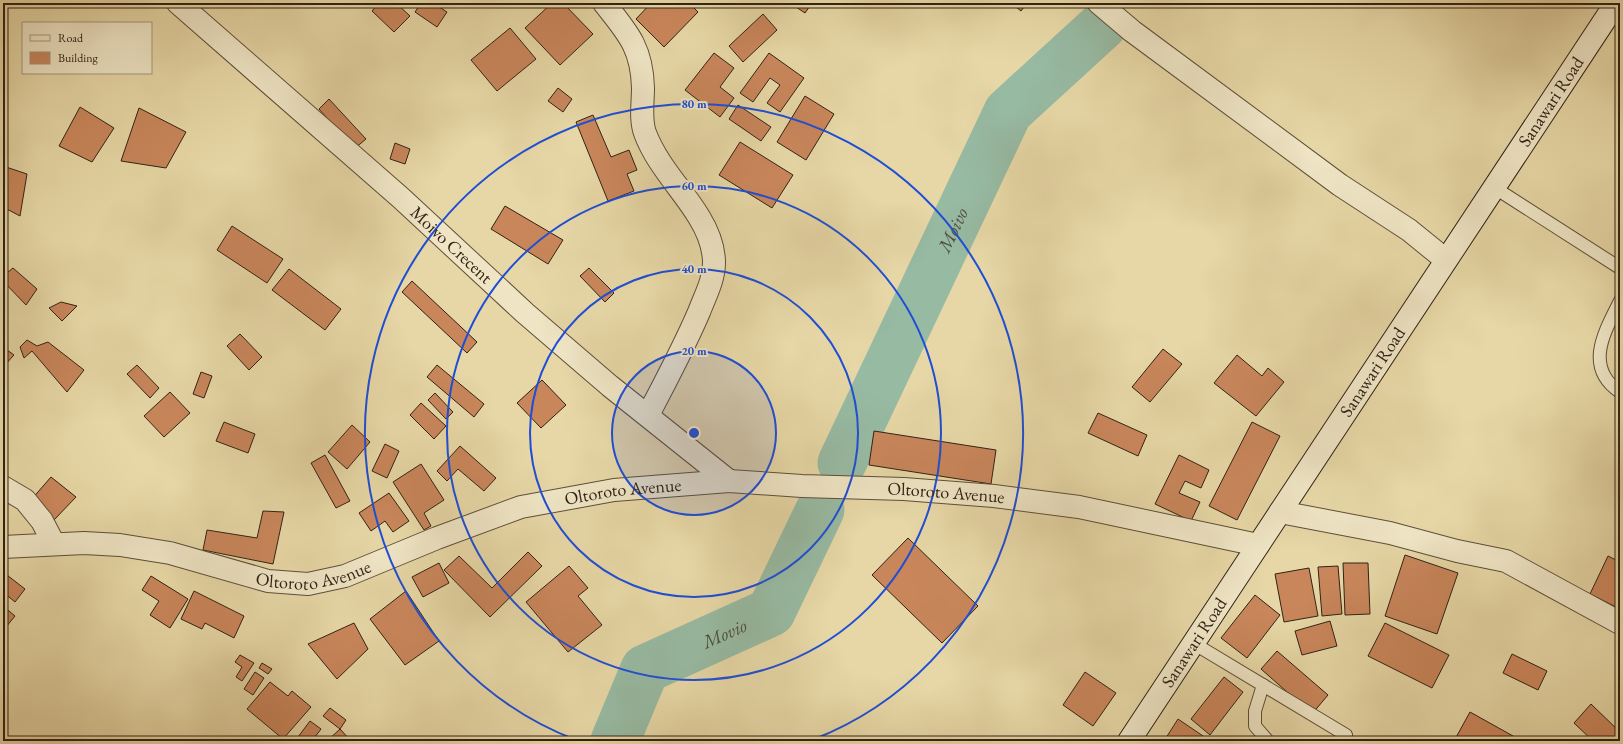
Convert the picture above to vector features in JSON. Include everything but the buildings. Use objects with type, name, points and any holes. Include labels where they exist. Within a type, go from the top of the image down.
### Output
[{"type":"street","name":"Moivo Crecent","points":[[178,3],[401,198],[525,313],[610,386],[729,481]]},
{"type":"street","points":[[604,3],[629,34],[638,53],[642,73],[642,118],[645,133],[655,155],[700,218],[712,245],[713,257],[710,285],[682,350],[648,415]]},
{"type":"street","points":[[1099,3],[1132,31],[1328,176],[1409,230],[1446,260]]},
{"type":"street","name":"Sanawari Road","points":[[1129,741],[1616,3]]},
{"type":"street","name":"Oltoroto Avenue","points":[[3,547],[84,543],[120,545],[170,553],[268,581],[308,584],[345,576],[437,538],[521,507],[614,490],[729,481],[802,486],[904,489],[1002,497],[1079,506],[1258,545]]},
{"type":"street","points":[[3,487],[25,500],[42,521],[54,544]]},
{"type":"street","points":[[1280,512],[1390,532],[1456,551],[1506,561],[1620,623]]},
{"type":"lane","points":[[1495,188],[1620,268]]},
{"type":"lane","points":[[1620,301],[1603,333],[1598,353],[1603,374],[1620,392]]},
{"type":"lane","points":[[1193,643],[1346,735]]},
{"type":"lane","points":[[1263,685],[1254,711],[1255,726],[1268,741]]},
{"type":"waterway","name":"Moivo","points":[[842,463],[1008,112],[1103,25]]},
{"type":"waterway","name":"Movio","points":[[615,741],[645,669],[771,612],[820,510]]}]
